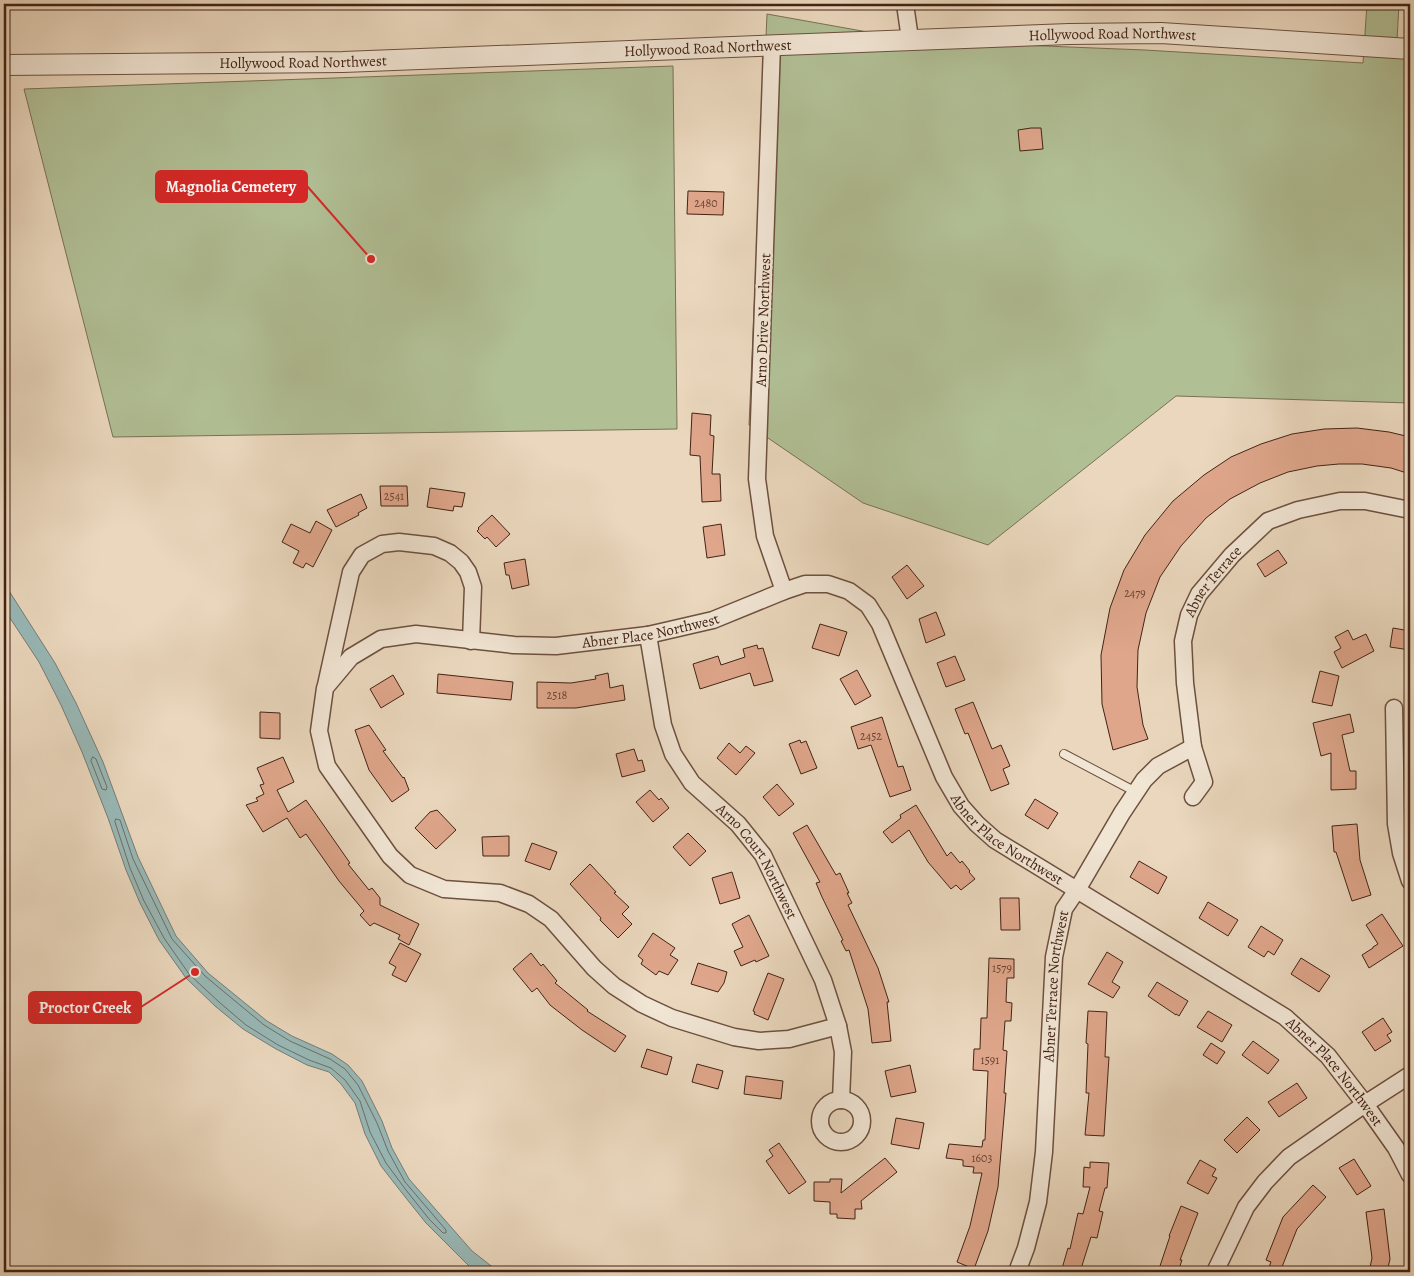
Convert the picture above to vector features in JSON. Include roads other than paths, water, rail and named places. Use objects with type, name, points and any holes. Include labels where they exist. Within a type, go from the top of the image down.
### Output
[{"type":"street","points":[[905,4],[910,40]]},
{"type":"street","name":"Hollywood Road Northwest","points":[[4,66],[342,62],[1069,34],[1161,34],[1410,49]]},
{"type":"street","name":"Arno Drive Northwest","points":[[772,44],[757,479],[764,536],[784,592]]},
{"type":"street","name":"Abner Terrace","points":[[1193,797],[1204,782],[1193,747],[1185,683],[1183,641],[1188,615],[1199,594],[1232,555],[1268,521],[1298,510],[1340,501],[1365,501],[1410,510]]},
{"type":"street","points":[[471,641],[473,587],[468,572],[461,562],[450,553],[434,546],[399,542],[382,544],[362,555],[351,572],[325,688],[319,731],[327,766],[390,856],[410,875],[444,890],[500,893],[529,904],[550,919],[594,968],[614,986],[642,1004],[672,1018],[734,1037],[759,1041],[790,1039],[838,1026]]},
{"type":"street","name":"Abner Place Northwest","points":[[325,688],[351,657],[381,639],[416,634],[514,646],[556,646],[648,635],[713,620],[806,584],[828,584],[848,590],[868,605],[880,624],[944,777],[961,806],[977,824],[995,840],[1285,1017],[1328,1056],[1396,1148],[1410,1175]]},
{"type":"street","name":"Arno Court Northwest","points":[[648,635],[662,725],[673,754],[692,783],[738,824],[763,855],[823,980],[838,1026],[843,1052],[841,1100]]},
{"type":"street","points":[[1394,708],[1396,824],[1401,853],[1410,881]]},
{"type":"street","name":"Abner Terrace Northwest","points":[[1018,1272],[1038,1202],[1044,1152],[1054,957],[1064,909],[1144,780],[1158,766],[1193,747]]},
{"type":"street","points":[[1215,1272],[1246,1207],[1265,1182],[1290,1157],[1410,1075]]},
{"type":"lane","points":[[1064,754],[1136,792]]},
{"type":"water","points":[[4,583],[55,663],[76,703],[103,762],[138,857],[176,936],[208,973],[267,1021],[292,1036],[332,1054],[348,1065],[362,1081],[382,1121],[392,1148],[409,1179],[472,1251],[499,1272],[475,1272],[426,1223],[381,1166],[365,1134],[355,1103],[329,1072],[307,1065],[243,1029],[215,1006],[186,978],[159,940],[140,903],[82,752],[61,705],[39,662],[4,609]]},
{"type":"place","name":"Magnolia Cemetery","points":[[371,259]]},
{"type":"place","name":"Proctor Creek","points":[[195,972]]}]
